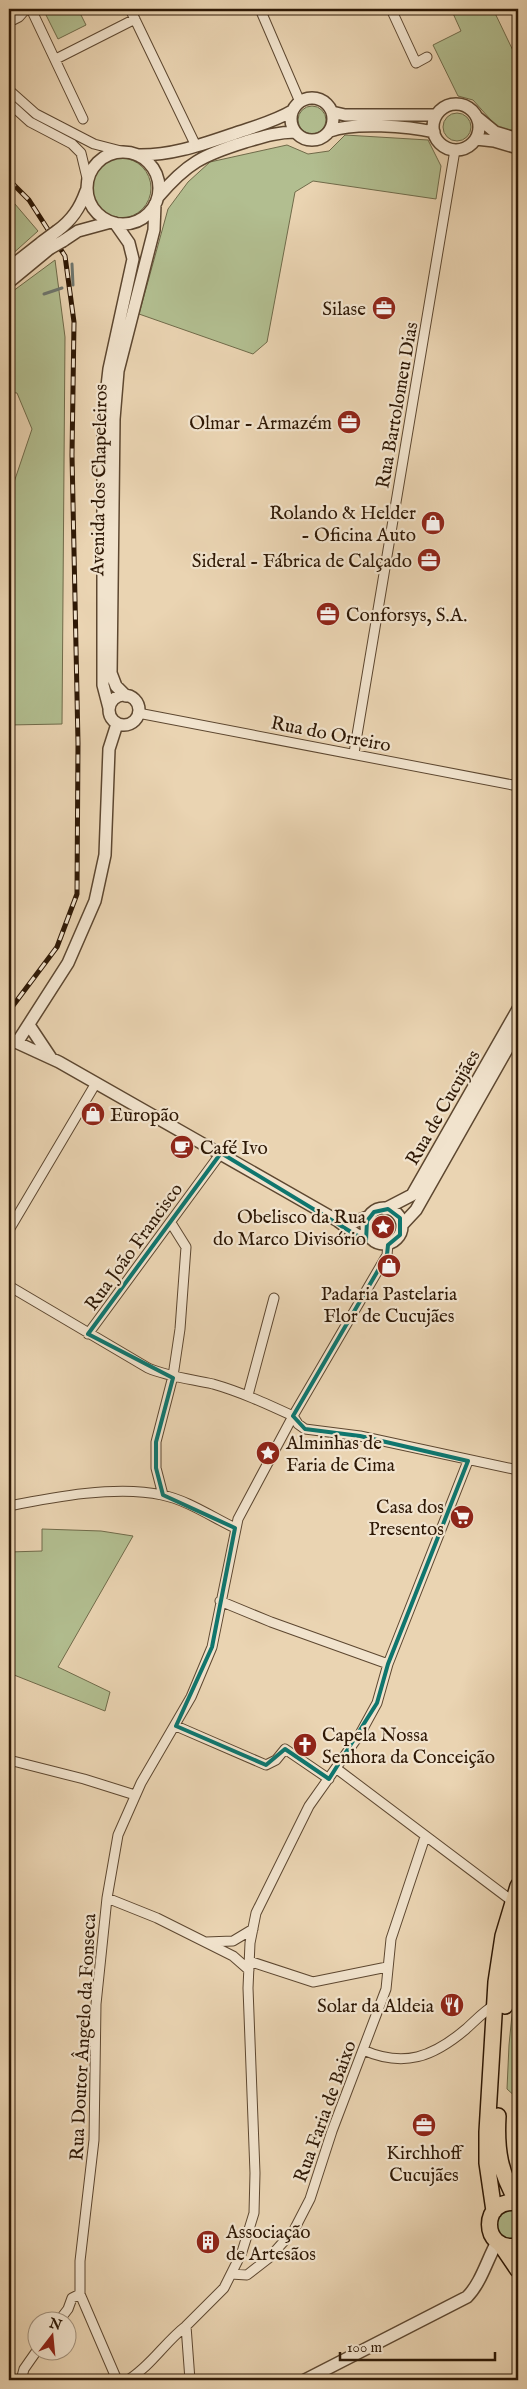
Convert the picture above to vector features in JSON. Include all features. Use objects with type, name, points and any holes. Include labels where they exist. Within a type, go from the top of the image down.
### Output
[{"type":"main road","points":[[518,1886],[512,1901],[498,1963],[500,2002],[497,2131],[499,2161],[506,2183],[518,2203]]},
{"type":"main road","points":[[518,1921],[500,2002],[487,2132],[487,2163],[494,2211],[489,2227],[518,2270]]},
{"type":"main road","points":[[494,2211],[504,2203],[518,2203]]},
{"type":"main road","points":[[499,2243],[518,2246]]},
{"type":"street","points":[[9,22],[19,17],[26,9]]},
{"type":"street","points":[[30,9],[56,59],[83,119]]},
{"type":"street","points":[[130,9],[196,146]]},
{"type":"street","points":[[260,9],[300,102]]},
{"type":"street","points":[[391,9],[416,63],[428,57]]},
{"type":"street","points":[[56,59],[135,19]]},
{"type":"street","points":[[9,90],[36,114],[94,144],[138,155],[164,153],[196,146],[280,118],[306,99],[319,99],[325,102],[332,112],[334,119],[330,131]]},
{"type":"street","points":[[9,103],[30,122],[72,144],[81,153],[88,178]]},
{"type":"street","points":[[478,118],[479,132],[476,139],[467,148],[456,150],[439,143],[434,132],[436,116],[445,107],[457,104],[469,108],[495,132],[518,139]]},
{"type":"street","points":[[292,111],[292,126],[295,132],[310,141],[322,139],[330,131],[344,126],[419,129],[434,132]]},
{"type":"street","points":[[332,112],[345,115],[436,116]]},
{"type":"street","points":[[9,268],[60,236],[78,230],[113,223],[127,224],[139,221],[148,214],[177,175],[206,155],[266,135],[295,132]]},
{"type":"street","points":[[476,139],[494,140],[518,148]]},
{"type":"street","name":"Rua Bartolomeu Dias","points":[[354,753],[456,150]]},
{"type":"street","points":[[60,236],[81,206],[88,178],[98,162],[110,154],[125,152]]},
{"type":"street","points":[[138,155],[153,168],[159,187],[156,201]]},
{"type":"street","points":[[86,191],[92,207],[103,219],[113,223]]},
{"type":"street","name":"Avenida dos Chapeleiros","points":[[138,713],[134,700],[126,696],[116,686],[111,673],[114,419],[118,371],[154,230],[156,201]]},
{"type":"street","name":"Avenida dos Chapeleiros","points":[[113,223],[129,243],[133,259],[109,369],[103,421],[103,685],[110,717],[117,724]]},
{"type":"street","points":[[9,282],[46,245]]},
{"type":"street","points":[[109,708],[113,700],[126,696]]},
{"type":"street","points":[[138,713],[130,724],[117,724],[109,749],[105,855],[95,901],[68,963],[29,1025],[13,1040],[96,1083],[338,1221],[357,1235],[371,1237],[379,1243],[388,1244],[398,1238],[402,1225],[395,1212],[385,1209],[376,1210],[370,1216],[354,1222],[338,1221]]},
{"type":"street","name":"Rua do Orreiro","points":[[138,713],[518,786]]},
{"type":"street","name":"Rua de Cucujães","points":[[385,1209],[412,1195],[518,1009]]},
{"type":"street","points":[[29,1025],[51,1058]]},
{"type":"street","name":"Rua de Cucujães","points":[[402,1225],[416,1210],[518,1030]]},
{"type":"street","points":[[9,1230],[96,1083]]},
{"type":"street","name":"Rua João Francisco","points":[[88,1334],[221,1154]]},
{"type":"street","points":[[370,1216],[367,1227],[371,1237]]},
{"type":"street","points":[[163,1495],[156,1468],[156,1442],[174,1376],[180,1329],[186,1247],[171,1223]]},
{"type":"street","name":"Rua Doutor Ângelo da Fonseca","points":[[117,2380],[80,2294],[80,2261],[94,2140],[96,2004],[106,1898],[118,1835],[135,1795],[176,1726],[212,1647],[238,1518],[293,1416],[387,1255],[388,1244]]},
{"type":"street","points":[[9,1286],[148,1368],[248,1395],[293,1416],[298,1424],[305,1429],[360,1436],[468,1461],[518,1470]]},
{"type":"street","points":[[248,1395],[274,1298]]},
{"type":"street","points":[[128,2380],[141,2372],[169,2339],[186,2326],[224,2288],[242,2252],[254,2213],[249,1966],[256,1913],[309,1806],[337,1768],[377,1703],[388,1664],[468,1461]]},
{"type":"street","points":[[9,1506],[46,1499],[133,1490],[163,1495],[235,1528]]},
{"type":"street","points":[[220,1601],[388,1664]]},
{"type":"street","points":[[176,1726],[250,1760],[266,1765],[276,1760],[286,1749],[329,1779]]},
{"type":"street","points":[[9,1760],[84,1779],[135,1795]]},
{"type":"street","points":[[337,1768],[425,1837],[512,1901]]},
{"type":"street","name":"Rua Faria de Baixo","points":[[231,2274],[247,2275],[269,2258],[294,2230],[310,2199],[386,1989],[391,1939],[425,1837]]},
{"type":"street","points":[[106,1898],[157,1918],[249,1966],[313,1982],[387,1967]]},
{"type":"street","points":[[201,1942],[233,1941],[253,1929]]},
{"type":"street","points":[[363,2050],[398,2060],[414,2058],[441,2047],[500,2002]]},
{"type":"street","points":[[305,2380],[467,2298],[474,2290],[486,2260],[499,2243]]},
{"type":"street","points":[[66,2312],[72,2298],[80,2294]]},
{"type":"street","points":[[186,2326],[190,2380]]},
{"type":"street","points":[[22,2380],[24,2369],[29,2362]]},
{"type":"highlighted area","points":[[221,1153],[366,1241],[367,1221],[374,1212],[388,1209],[400,1218],[400,1235],[388,1245],[387,1255],[293,1416],[305,1429],[360,1436],[468,1461],[388,1664],[377,1703],[329,1779],[285,1749],[266,1765],[176,1726],[212,1647],[235,1528],[163,1495],[156,1468],[156,1442],[173,1378],[88,1334]]},
{"type":"green space","points":[[43,9],[78,9],[86,25],[58,39]]},
{"type":"green space","points":[[451,9],[493,9],[518,61],[518,131],[498,128],[473,100],[458,96],[433,45],[461,31]]},
{"type":"green space","points":[[312,106],[322,110],[326,120],[322,130],[312,134],[302,130],[298,120],[302,110]]},
{"type":"green space","points":[[457,113],[467,117],[471,127],[467,137],[457,141],[447,137],[443,127],[447,117]]},
{"type":"green space","points":[[345,135],[428,140],[441,166],[436,199],[313,181],[295,192],[267,342],[253,354],[139,314],[168,209],[188,182],[210,162],[287,145],[308,154],[329,151]]},
{"type":"green space","points":[[121,158],[138,163],[146,171],[151,188],[146,205],[138,213],[121,218],[104,213],[96,205],[91,188],[96,171],[104,163]]},
{"type":"green space","points":[[9,197],[38,231],[9,257]]},
{"type":"green space","points":[[55,260],[65,337],[62,724],[9,725],[9,497],[32,429],[17,393],[9,392],[9,294]]},
{"type":"green space","points":[[381,1217],[389,1217],[396,1224],[396,1232],[389,1239],[381,1239],[374,1232],[374,1224]]},
{"type":"green space","points":[[42,1529],[101,1531],[133,1536],[58,1667],[110,1692],[105,1711],[9,1673],[9,1552],[42,1551]]},
{"type":"green space","points":[[518,1954],[518,2099],[507,2089],[509,2045]]},
{"type":"green space","points":[[511,2210],[518,2211],[518,2240],[505,2240],[500,2234],[497,2224],[502,2214]]},
{"type":"waterway","points":[[72,264],[73,285]]},
{"type":"waterway","points":[[44,294],[62,288]]},
{"type":"railway","points":[[9,180],[29,200],[65,256],[74,322],[72,455],[78,743],[77,894],[57,947],[9,1011]]},
{"type":"place","name":"Silase","points":[[384,308]]},
{"type":"place","name":"Olmar - Armazém","points":[[349,422]]},
{"type":"place","name":"Rolando & Helder - Oficina Auto","points":[[433,523]]},
{"type":"place","name":"Sideral - Fábrica de Calçado","points":[[429,560]]},
{"type":"place","name":"Conforsys, S.A.","points":[[328,614]]},
{"type":"place","name":"Europão","points":[[93,1114]]},
{"type":"place","name":"Café Ivo","points":[[182,1147]]},
{"type":"place","name":"Obelisco da Rua do Marco Divisório","points":[[383,1227]]},
{"type":"place","name":"Padaria Pastelaria Flor de Cucujães","points":[[389,1266]]},
{"type":"place","name":"Alminhas de Faria de Cima","points":[[268,1453]]},
{"type":"place","name":"Casa dos Presentos","points":[[462,1517]]},
{"type":"place","name":"Capela Nossa Senhora da Conceição","points":[[305,1745]]},
{"type":"place","name":"Solar da Aldeia","points":[[452,2005]]},
{"type":"place","name":"Kirchhoff Cucujães","points":[[424,2125]]},
{"type":"place","name":"Associação de Artesãos","points":[[208,2242]]}]
